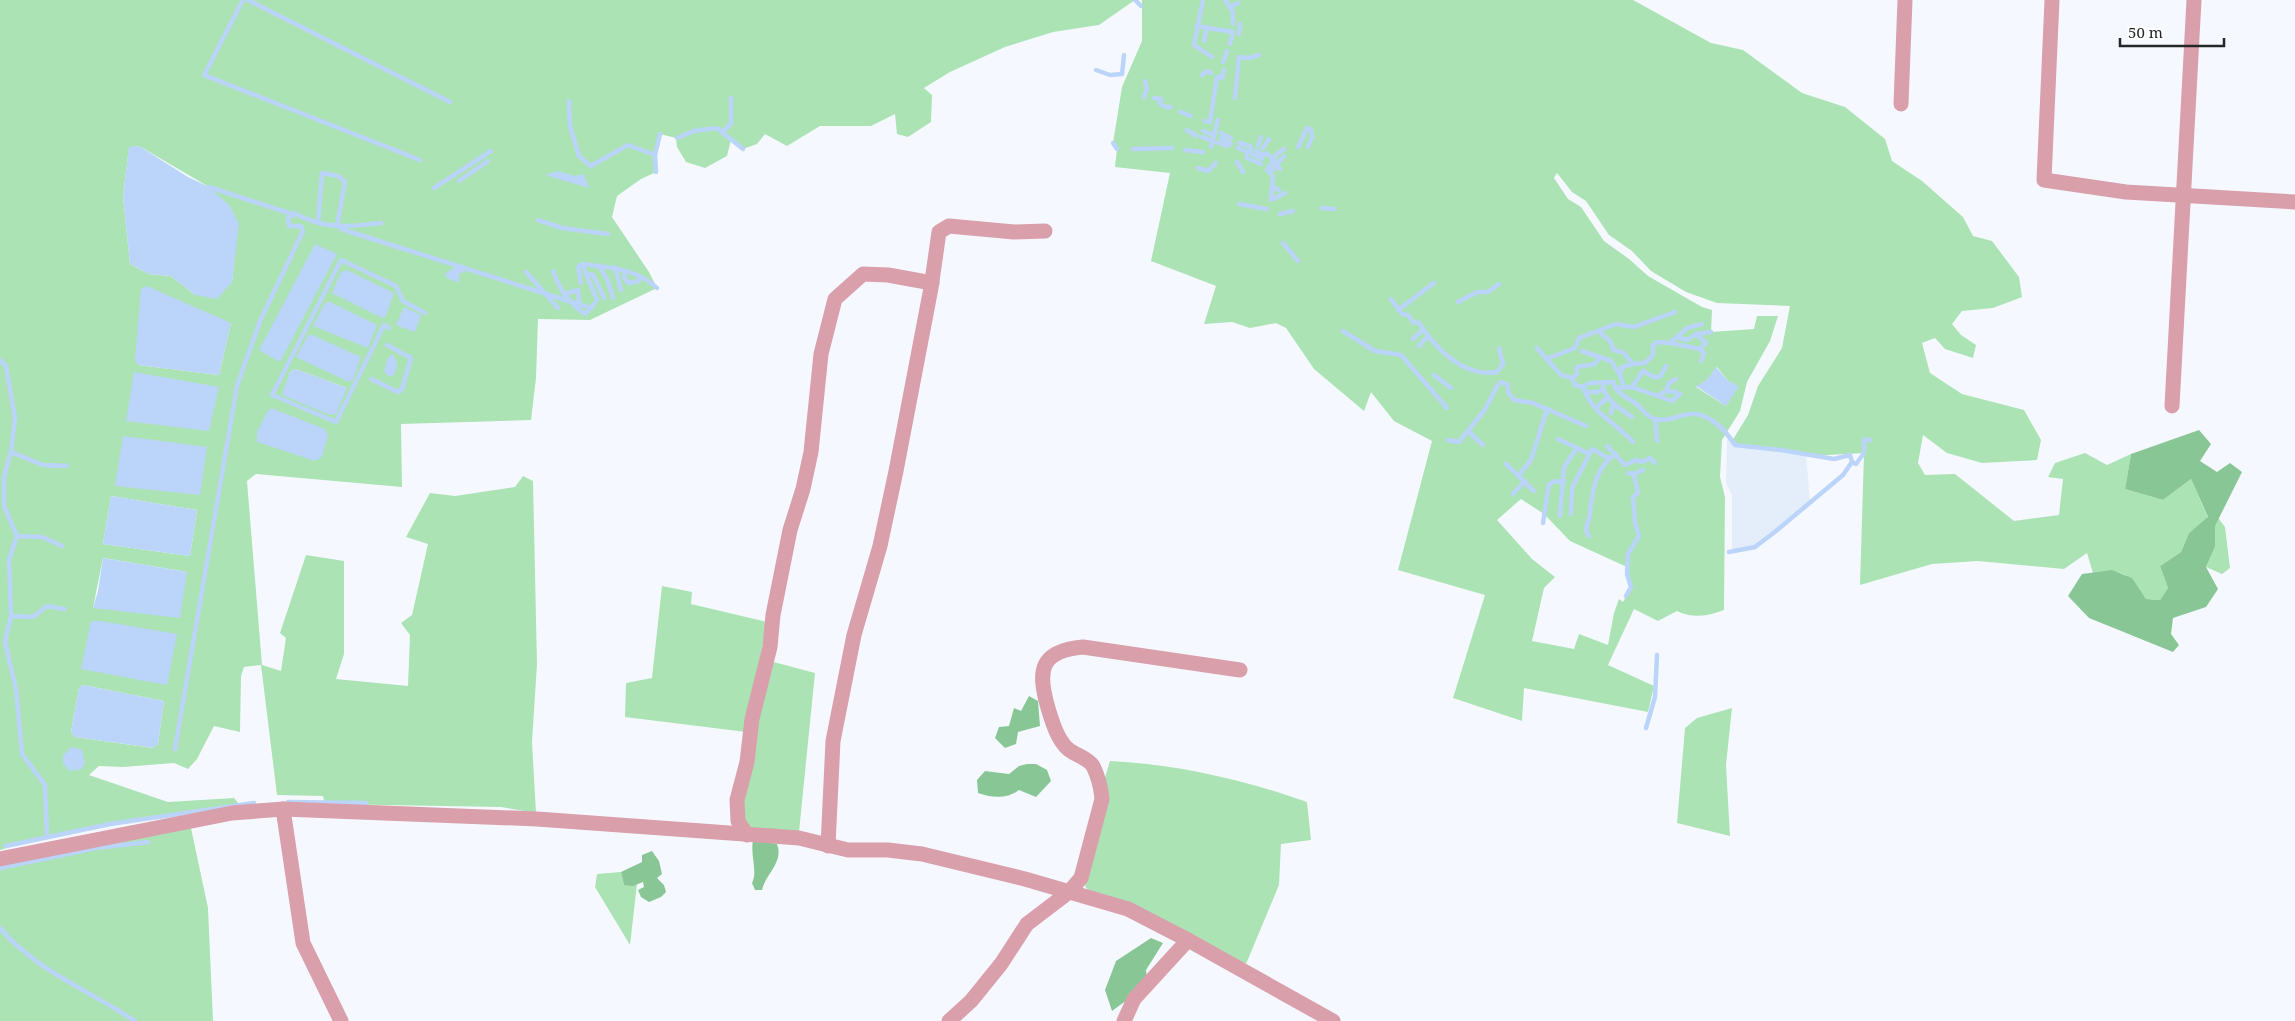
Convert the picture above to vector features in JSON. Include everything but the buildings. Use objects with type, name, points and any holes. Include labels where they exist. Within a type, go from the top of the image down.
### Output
[{"type":"street","points":[[1901,104],[1905,0]]},
{"type":"street","points":[[2052,0],[2044,180],[2126,192],[2295,202]]},
{"type":"street","points":[[2172,406],[2194,0]]},
{"type":"street","points":[[828,846],[834,742],[854,635],[880,546],[896,471],[932,283],[939,232],[949,226],[1014,232],[1045,231]]},
{"type":"street","points":[[747,835],[738,822],[737,800],[747,762],[752,719],[770,647],[773,615],[790,530],[803,490],[811,452],[821,354],[835,299],[863,274],[888,275],[932,283]]},
{"type":"street","points":[[949,1021],[971,1001],[1002,964],[1027,924],[1068,892],[1081,878],[1102,799],[1102,789],[1092,764],[1067,748],[1052,723],[1042,686],[1043,670],[1052,656],[1064,648],[1083,646],[1240,670]]},
{"type":"street","points":[[283,809],[303,943],[341,1021]]},
{"type":"street","points":[[0,859],[232,813],[283,809],[537,819],[799,838],[848,850],[888,850],[922,854],[1025,879],[1128,909],[1188,940],[1333,1021]]},
{"type":"street","points":[[1124,1021],[1134,999],[1188,940]]},
{"type":"shaded area","points":[[1729,437],[1735,445],[1806,455],[1810,501],[1755,547],[1732,551],[1732,495],[1726,483],[1727,440]]},
{"type":"green space","points":[[0,0],[1135,0],[1099,25],[1053,32],[1005,47],[950,72],[924,88],[932,95],[931,122],[908,137],[897,134],[895,114],[871,126],[820,126],[787,146],[765,134],[757,144],[743,149],[731,140],[727,156],[705,168],[686,162],[677,147],[676,138],[660,134],[655,155],[656,172],[641,179],[617,196],[612,217],[649,272],[657,288],[590,320],[538,319],[536,378],[531,420],[401,424],[402,487],[256,474],[247,481],[262,665],[281,671],[286,638],[280,633],[306,555],[344,561],[344,654],[336,679],[408,686],[410,635],[401,623],[412,615],[428,544],[406,537],[430,493],[455,496],[515,487],[523,476],[533,481],[537,664],[532,742],[536,813],[501,807],[325,804],[323,796],[277,795],[261,665],[244,667],[241,676],[240,732],[214,726],[197,759],[188,769],[174,763],[123,767],[99,766],[89,775],[168,802],[234,798],[240,805],[47,836],[0,850]],"holes":[[[139,146],[209,187],[235,254],[232,282],[195,295],[171,276],[149,274],[130,264],[123,196],[129,148]],[[231,323],[219,375],[138,365]],[[295,369],[347,388],[283,395],[290,372]],[[111,496],[197,510],[190,556],[103,544]],[[103,558],[187,572],[93,608]],[[83,685],[164,701],[158,744],[153,748],[75,737],[71,732],[79,688]]]},
{"type":"green space","points":[[1142,0],[1633,0],[1711,43],[1743,50],[1802,93],[1845,107],[1885,139],[1892,161],[1922,181],[1963,217],[1973,236],[1992,241],[2019,277],[2022,297],[1993,308],[1962,311],[1952,324],[1961,335],[1976,345],[1973,358],[1945,349],[1935,338],[1922,343],[1930,373],[1962,394],[2024,410],[2041,440],[2037,460],[1982,463],[1947,453],[1923,435],[1918,463],[1925,475],[1955,474],[2014,521],[2059,515],[2063,479],[2048,477],[2055,463],[2085,453],[2107,465],[2131,454],[2125,489],[2163,500],[2191,479],[2208,518],[2189,533],[2181,552],[2160,566],[2168,588],[2160,600],[2146,599],[2135,584],[2125,575],[2112,572],[2093,573],[2087,553],[2064,569],[1978,561],[1932,564],[1860,585],[1864,453],[1810,456],[1781,450],[1735,445],[1732,441],[1748,415],[1758,386],[1782,348],[1790,306],[1717,303],[1686,292],[1651,271],[1632,251],[1609,235],[1586,201],[1572,192],[1557,173],[1554,178],[1568,199],[1581,207],[1604,241],[1648,276],[1702,307],[1712,310],[1711,332],[1754,329],[1757,316],[1778,316],[1770,341],[1747,382],[1740,411],[1722,440],[1720,477],[1725,497],[1724,610],[1700,616],[1683,614],[1677,611],[1658,621],[1634,609],[1608,665],[1654,686],[1648,712],[1524,688],[1522,721],[1453,698],[1485,595],[1398,570],[1432,441],[1394,421],[1371,392],[1364,411],[1314,369],[1286,328],[1276,323],[1250,328],[1232,322],[1204,324],[1216,286],[1151,261],[1170,173],[1115,167],[1117,149],[1113,143],[1122,87],[1142,41]],"holes":[[[1717,367],[1728,381],[1738,386],[1726,406],[1696,387],[1707,380]],[[1521,499],[1544,514],[1570,541],[1627,567],[1631,587],[1623,602],[1619,599],[1614,613],[1608,645],[1579,634],[1574,649],[1532,641],[1544,588],[1555,577],[1532,559],[1497,520]]]},
{"type":"green space","points":[[2199,430],[2211,444],[2200,461],[2217,472],[2230,463],[2242,472],[2215,526],[2215,547],[2206,567],[2218,589],[2206,607],[2173,618],[2171,634],[2179,645],[2173,652],[2089,618],[2068,596],[2082,574],[2112,570],[2132,578],[2146,599],[2160,600],[2168,588],[2160,566],[2181,552],[2189,533],[2208,517],[2191,479],[2163,500],[2125,489],[2131,454]]},
{"type":"green space","points":[[2210,507],[2225,527],[2230,568],[2222,574],[2206,567],[2215,547]]},
{"type":"green space","points":[[662,586],[692,592],[691,604],[767,622],[746,732],[625,717],[626,683],[652,678]]},
{"type":"green space","points":[[770,661],[815,673],[799,832],[750,830],[744,823],[742,800]]},
{"type":"green space","points":[[1029,696],[1038,701],[1040,726],[1018,732],[1016,744],[1005,748],[995,738],[999,727],[1009,726],[1014,708],[1021,711]]},
{"type":"green space","points":[[1732,708],[1726,765],[1730,836],[1677,823],[1685,728],[1697,718]]},
{"type":"green space","points":[[1110,761],[1185,769],[1210,774],[1307,802],[1311,840],[1281,844],[1279,885],[1246,964],[1133,908],[1087,889],[1083,882],[1103,784]]},
{"type":"green space","points":[[1036,764],[1047,770],[1051,781],[1036,797],[1019,790],[1010,795],[999,797],[978,793],[977,780],[985,771],[1009,774],[1019,766]]},
{"type":"green space","points":[[191,828],[208,908],[213,1021],[0,1021],[0,863]]},
{"type":"green space","points":[[753,840],[777,844],[779,850],[776,862],[762,890],[755,890],[752,883],[754,878]]},
{"type":"green space","points":[[652,851],[659,861],[662,874],[657,878],[664,885],[666,892],[661,897],[649,902],[641,897],[638,890],[644,887],[643,882],[633,886],[624,885],[621,872],[642,862],[642,855]]},
{"type":"green space","points":[[621,872],[624,885],[637,884],[630,945],[595,887],[597,874]]},
{"type":"green space","points":[[1151,938],[1163,943],[1146,970],[1147,979],[1131,997],[1112,1011],[1105,990],[1116,961]]},
{"type":"water","points":[[139,146],[188,177],[209,187],[230,206],[239,224],[232,282],[217,299],[195,295],[171,276],[149,274],[130,264],[123,196],[129,147]]},
{"type":"water","points":[[558,171],[575,176],[584,174],[589,188],[545,175]]},
{"type":"water","points":[[315,244],[337,254],[280,362],[259,350]]},
{"type":"water","points":[[455,267],[464,267],[466,271],[459,274],[459,283],[447,278],[445,274]]},
{"type":"water","points":[[347,270],[394,293],[386,316],[382,318],[332,293],[341,272]]},
{"type":"water","points":[[147,286],[231,323],[219,375],[138,365],[135,360],[141,289]]},
{"type":"water","points":[[330,302],[377,325],[368,348],[313,326],[325,303]]},
{"type":"water","points":[[404,307],[421,315],[415,332],[396,325]]},
{"type":"water","points":[[308,335],[312,335],[361,357],[353,380],[349,382],[296,357]]},
{"type":"water","points":[[393,354],[397,362],[397,368],[393,376],[389,376],[384,372],[387,359]]},
{"type":"water","points":[[1716,367],[1728,381],[1739,386],[1726,406],[1696,386],[1707,380]]},
{"type":"water","points":[[295,369],[347,388],[336,414],[330,415],[282,395],[290,372]]},
{"type":"water","points":[[134,372],[219,387],[209,431],[126,421]]},
{"type":"water","points":[[269,409],[274,409],[325,429],[328,435],[322,457],[315,461],[257,442],[257,432]]},
{"type":"water","points":[[123,436],[207,447],[200,495],[115,486]]},
{"type":"water","points":[[111,496],[197,510],[190,556],[103,544]]},
{"type":"water","points":[[103,558],[187,572],[180,618],[93,608],[98,591]]},
{"type":"water","points":[[91,621],[177,634],[167,685],[81,669]]},
{"type":"water","points":[[83,685],[164,701],[158,744],[154,748],[75,737],[71,732],[79,688]]},
{"type":"water","points":[[71,747],[82,750],[85,762],[82,769],[69,771],[63,763],[63,756]]},
{"type":"waterway","points":[[243,0],[204,75],[420,160]]},
{"type":"waterway","points":[[248,0],[450,102]]},
{"type":"waterway","points":[[1135,0],[1141,6]]},
{"type":"waterway","points":[[1203,0],[1194,45],[1212,57]]},
{"type":"waterway","points":[[1225,0],[1233,12],[1233,24]]},
{"type":"waterway","points":[[1230,7],[1238,3]]},
{"type":"waterway","points":[[1239,34],[1240,24]]},
{"type":"waterway","points":[[1197,26],[1233,32],[1230,44]]},
{"type":"waterway","points":[[1204,41],[1207,27]]},
{"type":"waterway","points":[[1223,62],[1227,51]]},
{"type":"waterway","points":[[1096,70],[1110,75],[1122,74],[1124,55]]},
{"type":"waterway","points":[[1235,98],[1239,57],[1249,58],[1259,55]]},
{"type":"waterway","points":[[1205,121],[1210,122],[1217,77],[1222,78],[1224,70]]},
{"type":"waterway","points":[[1202,75],[1207,71],[1211,73]]},
{"type":"waterway","points":[[1144,97],[1147,88],[1145,81]]},
{"type":"waterway","points":[[722,132],[731,124],[731,98]]},
{"type":"waterway","points":[[1154,98],[1161,99],[1160,104],[1171,107]]},
{"type":"waterway","points":[[569,101],[570,126],[579,156],[591,166],[628,145],[655,155]]},
{"type":"waterway","points":[[1180,112],[1191,116]]},
{"type":"waterway","points":[[1211,147],[1218,120]]},
{"type":"waterway","points":[[677,138],[694,131],[717,128],[743,149]]},
{"type":"waterway","points":[[1298,147],[1307,128],[1311,130],[1312,137],[1308,147]]},
{"type":"waterway","points":[[1187,130],[1197,136]]},
{"type":"waterway","points":[[1203,131],[1214,135]]},
{"type":"waterway","points":[[1221,133],[1231,138]]},
{"type":"waterway","points":[[656,172],[655,155],[660,134]]},
{"type":"waterway","points":[[1202,137],[1227,146]]},
{"type":"waterway","points":[[1258,145],[1261,137]]},
{"type":"waterway","points":[[1221,138],[1231,144]]},
{"type":"waterway","points":[[1263,148],[1269,139]]},
{"type":"waterway","points":[[1113,143],[1117,149]]},
{"type":"waterway","points":[[1239,143],[1250,146],[1251,153],[1262,159]]},
{"type":"waterway","points":[[1133,149],[1172,148]]},
{"type":"waterway","points":[[1238,148],[1247,152],[1247,158],[1261,164]]},
{"type":"waterway","points":[[1267,170],[1277,154],[1284,149]]},
{"type":"waterway","points":[[1185,150],[1203,152]]},
{"type":"waterway","points":[[1256,150],[1263,155],[1267,153],[1280,169]]},
{"type":"waterway","points":[[434,188],[491,151]]},
{"type":"waterway","points":[[1270,173],[1284,156]]},
{"type":"waterway","points":[[459,181],[488,161]]},
{"type":"waterway","points":[[1237,162],[1243,172]]},
{"type":"waterway","points":[[1198,168],[1208,171],[1216,163]]},
{"type":"waterway","points":[[318,223],[322,173],[338,176],[345,182],[337,226]]},
{"type":"waterway","points":[[1273,176],[1271,200],[1285,193]]},
{"type":"waterway","points":[[209,187],[295,215]]},
{"type":"waterway","points":[[1272,187],[1279,190]]},
{"type":"waterway","points":[[1239,204],[1267,209]]},
{"type":"waterway","points":[[1322,208],[1334,209]]},
{"type":"waterway","points":[[1280,214],[1293,211]]},
{"type":"waterway","points":[[175,749],[237,386],[260,321],[303,231],[301,226],[289,226],[288,218],[294,213],[316,222],[337,226],[381,223]]},
{"type":"waterway","points":[[538,220],[562,228],[608,234]]},
{"type":"waterway","points":[[341,229],[591,308],[597,300],[582,264]]},
{"type":"waterway","points":[[1283,243],[1298,261]]},
{"type":"waterway","points":[[389,328],[384,325],[336,422],[272,395],[341,260],[396,286],[403,301],[425,313]]},
{"type":"waterway","points":[[581,283],[578,267],[582,264],[632,273],[657,288]]},
{"type":"waterway","points":[[599,266],[607,279],[613,298]]},
{"type":"waterway","points":[[615,267],[621,290]]},
{"type":"waterway","points":[[553,271],[562,290],[574,305],[585,314],[591,308]]},
{"type":"waterway","points":[[625,271],[624,277],[628,283],[639,281],[639,276]]},
{"type":"waterway","points":[[526,272],[558,308]]},
{"type":"waterway","points":[[586,274],[593,275],[604,298]]},
{"type":"waterway","points":[[1398,310],[1434,283]]},
{"type":"waterway","points":[[1458,302],[1477,292],[1488,292],[1499,284]]},
{"type":"waterway","points":[[564,294],[578,290],[579,302],[576,304]]},
{"type":"waterway","points":[[1391,299],[1402,314],[1408,315],[1413,322],[1419,323],[1442,352],[1473,371],[1497,372],[1503,364],[1499,348]]},
{"type":"waterway","points":[[1546,359],[1575,348],[1579,338],[1616,324],[1634,327],[1675,312]]},
{"type":"waterway","points":[[1598,331],[1610,341],[1614,350],[1624,353],[1633,364],[1645,363],[1653,355],[1653,345],[1658,342],[1670,343],[1687,328],[1702,324]]},
{"type":"waterway","points":[[1413,339],[1423,330]]},
{"type":"waterway","points":[[1343,331],[1375,351],[1401,355],[1447,408]]},
{"type":"waterway","points":[[1677,337],[1687,340],[1696,334],[1711,332]]},
{"type":"waterway","points":[[1696,334],[1706,343],[1700,349]]},
{"type":"waterway","points":[[1419,346],[1428,336]]},
{"type":"waterway","points":[[1670,343],[1700,349],[1704,353],[1701,361]]},
{"type":"waterway","points":[[371,379],[398,392],[402,389],[411,358],[387,345]]},
{"type":"waterway","points":[[1537,348],[1561,375],[1572,378],[1575,385],[1583,387],[1589,383],[1613,382],[1621,394],[1637,404],[1652,418],[1659,420],[1689,414],[1703,416],[1722,428],[1735,445],[1834,459],[1850,455],[1852,462],[1856,464],[1864,453],[1864,440],[1870,440]]},
{"type":"waterway","points":[[1582,351],[1611,361],[1620,375]]},
{"type":"waterway","points":[[1572,378],[1577,374],[1577,367],[1595,364],[1600,357]]},
{"type":"waterway","points":[[0,360],[6,366],[15,418],[11,452],[4,477],[4,506],[17,536],[9,560],[11,616],[5,642],[16,689],[22,754],[45,785],[47,836]]},
{"type":"waterway","points":[[1624,387],[1620,375],[1622,367],[1633,364]]},
{"type":"waterway","points":[[1632,387],[1643,371],[1654,377],[1660,377],[1666,366]]},
{"type":"waterway","points":[[1434,375],[1451,388]]},
{"type":"waterway","points":[[1666,391],[1669,383],[1676,379]]},
{"type":"waterway","points":[[1448,440],[1459,442],[1484,411],[1501,382],[1508,385],[1508,392],[1514,400],[1533,403],[1586,426]]},
{"type":"waterway","points":[[1603,382],[1603,388],[1609,398],[1632,417]]},
{"type":"waterway","points":[[1615,388],[1632,387],[1672,401],[1680,394],[1668,391],[1660,394],[1657,396]]},
{"type":"waterway","points":[[1584,390],[1585,392],[1598,392],[1603,389]]},
{"type":"waterway","points":[[1585,392],[1594,407],[1633,442]]},
{"type":"waterway","points":[[1596,408],[1608,397]]},
{"type":"waterway","points":[[1611,413],[1614,404]]},
{"type":"waterway","points":[[1519,475],[1531,460],[1547,409]]},
{"type":"waterway","points":[[1655,419],[1657,441]]},
{"type":"waterway","points":[[1469,432],[1483,445]]},
{"type":"waterway","points":[[1558,439],[1577,448]]},
{"type":"waterway","points":[[1607,446],[1625,465],[1636,460],[1642,462],[1650,458],[1655,463]]},
{"type":"waterway","points":[[1560,516],[1564,467],[1577,448],[1589,454]]},
{"type":"waterway","points":[[1571,514],[1572,488],[1592,449],[1608,458]]},
{"type":"waterway","points":[[11,452],[43,465],[67,466]]},
{"type":"waterway","points":[[1589,536],[1586,528],[1596,480],[1604,465],[1616,454]]},
{"type":"waterway","points":[[1729,552],[1755,547],[1843,475],[1852,462]]},
{"type":"waterway","points":[[1506,464],[1534,491]]},
{"type":"waterway","points":[[1628,473],[1634,474],[1643,470]]},
{"type":"waterway","points":[[1626,596],[1631,587],[1627,574],[1628,554],[1639,536],[1635,523],[1633,497],[1638,493],[1634,474]]},
{"type":"waterway","points":[[1513,494],[1525,481]]},
{"type":"waterway","points":[[1543,523],[1549,484],[1556,481],[1564,482]]},
{"type":"waterway","points":[[17,536],[42,537],[62,546]]},
{"type":"waterway","points":[[11,616],[33,617],[47,606],[64,609]]},
{"type":"waterway","points":[[1646,728],[1655,697],[1657,655]]},
{"type":"waterway","points":[[288,802],[366,803]]},
{"type":"waterway","points":[[6,846],[110,824],[254,803]]},
{"type":"waterway","points":[[0,868],[96,848],[148,842]]},
{"type":"waterway","points":[[0,928],[14,943],[46,968],[135,1021]]}]
